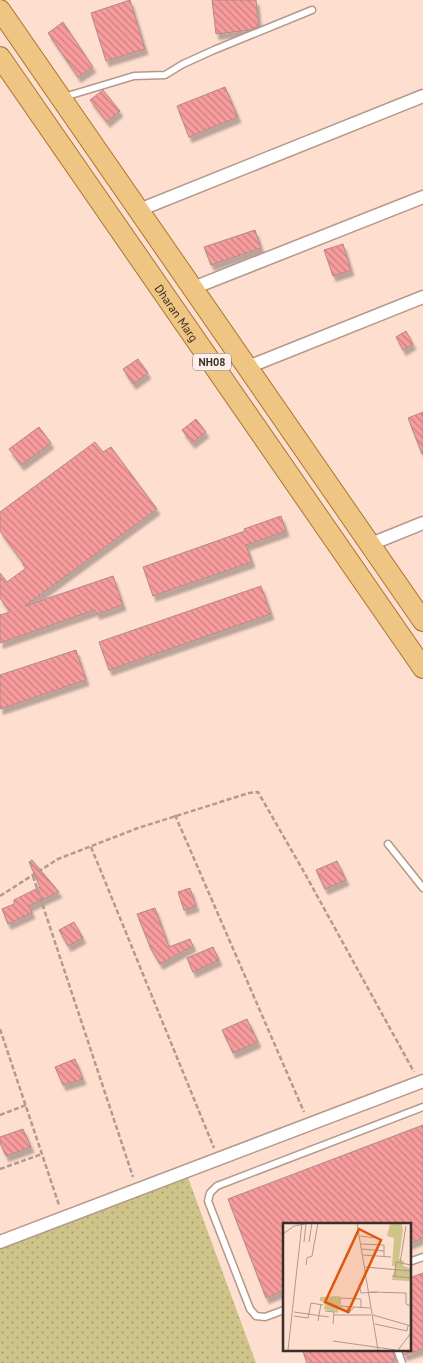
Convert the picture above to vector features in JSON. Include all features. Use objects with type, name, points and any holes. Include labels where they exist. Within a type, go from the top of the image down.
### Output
[{"type":"main road","name":"NH08","points":[[0,10],[423,621]]},
{"type":"main road","name":"Dharan Marg","points":[[0,57],[423,668]]},
{"type":"street","points":[[139,210],[423,96]]},
{"type":"street","points":[[193,288],[423,197]]},
{"type":"street","points":[[248,367],[423,297]]},
{"type":"street","points":[[371,544],[423,523]]},
{"type":"street","points":[[0,1242],[421,1082]]},
{"type":"lane","points":[[61,98],[134,76],[165,75],[183,64],[214,50],[312,10]]},
{"type":"lane","points":[[388,844],[423,888]]},
{"type":"lane","points":[[283,1310],[265,1317],[256,1316],[250,1309],[208,1201],[210,1193],[217,1186],[423,1107]]},
{"type":"lane","points":[[410,1262],[423,1257]]},
{"type":"lane","points":[[397,1350],[402,1363]]},
{"type":"path","points":[[0,896],[58,859],[175,815],[258,792],[421,1082]]},
{"type":"path","points":[[175,815],[309,1124]]},
{"type":"path","points":[[91,847],[219,1158]]},
{"type":"path","points":[[33,876],[137,1190]]},
{"type":"path","points":[[0,1029],[64,1218]]},
{"type":"path","points":[[0,1115],[26,1105]]},
{"type":"path","points":[[0,1169],[42,1154]]},
{"type":"shaded area","points":[[187,1175],[256,1363],[0,1363],[0,1245]]},
{"type":"building","points":[[130,0],[145,49],[106,61],[91,13]]},
{"type":"building","points":[[212,0],[256,0],[259,26],[250,30],[216,34]]},
{"type":"building","points":[[63,22],[93,67],[78,77],[48,33]]},
{"type":"building","points":[[225,87],[238,117],[189,137],[177,106]]},
{"type":"building","points":[[103,90],[120,111],[107,122],[90,100]]},
{"type":"building","points":[[255,230],[261,248],[211,265],[204,247]]},
{"type":"building","points":[[343,244],[351,270],[333,276],[324,250]]},
{"type":"building","points":[[406,331],[413,344],[403,350],[396,337]]},
{"type":"building","points":[[138,359],[148,373],[133,384],[123,369]]},
{"type":"building","points":[[423,412],[423,454],[422,454],[408,418]]},
{"type":"building","points":[[196,419],[206,432],[192,443],[182,430]]},
{"type":"building","points":[[39,427],[51,443],[21,465],[9,449]]},
{"type":"building","points":[[95,442],[103,452],[111,447],[157,509],[25,606],[113,576],[123,605],[97,614],[95,610],[0,643],[0,615],[10,612],[0,598],[0,573],[7,582],[26,568],[0,531],[0,512]]},
{"type":"building","points":[[281,516],[286,531],[246,545],[252,562],[153,596],[143,567],[245,531],[244,529]]},
{"type":"building","points":[[261,586],[271,614],[109,670],[99,642]]},
{"type":"building","points":[[76,650],[86,680],[0,709],[0,675]]},
{"type":"building","points":[[32,860],[59,892],[29,906],[32,913],[8,924],[2,909],[14,904],[14,900],[40,887],[29,862]]},
{"type":"building","points":[[337,861],[346,880],[325,889],[316,870]]},
{"type":"building","points":[[190,888],[196,906],[184,910],[178,892]]},
{"type":"building","points":[[155,908],[169,947],[190,939],[193,946],[160,964],[151,949],[137,914]]},
{"type":"building","points":[[74,922],[83,938],[68,946],[59,930]]},
{"type":"building","points":[[213,947],[219,960],[193,972],[187,958]]},
{"type":"building","points":[[247,1019],[258,1042],[233,1053],[222,1030]]},
{"type":"building","points":[[75,1059],[83,1079],[63,1085],[55,1067]]},
{"type":"building","points":[[423,1125],[423,1238],[410,1244],[410,1223],[283,1223],[283,1291],[266,1298],[228,1199]]},
{"type":"building","points":[[23,1129],[31,1147],[6,1156],[0,1143],[0,1137]]},
{"type":"building","points":[[423,1273],[423,1349],[404,1355],[402,1350],[410,1350],[410,1278]]},
{"type":"building","points":[[302,1350],[392,1350],[395,1358],[393,1359],[394,1363],[307,1363]]}]
